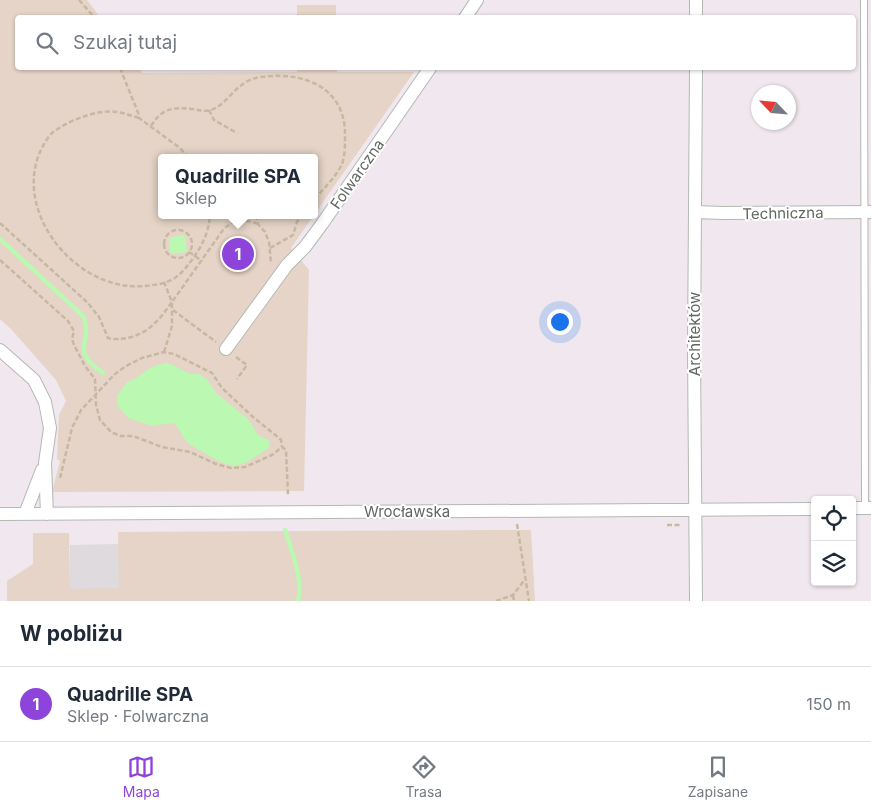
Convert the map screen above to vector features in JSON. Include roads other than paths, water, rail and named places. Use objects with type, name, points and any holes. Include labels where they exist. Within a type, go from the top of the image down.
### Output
[{"type":"street","points":[[467,15],[477,0]]},
{"type":"street","points":[[696,0],[696,15]]},
{"type":"street","name":"Folwarczna","points":[[226,349],[287,265],[305,247],[322,224],[429,70]]},
{"type":"street","name":"Architektów","points":[[696,70],[694,350],[696,601]]},
{"type":"street","name":"Techniczna","points":[[695,212],[868,212]]},
{"type":"street","points":[[0,350],[34,380],[45,402],[50,428],[45,463],[47,514]]},
{"type":"street","points":[[26,514],[45,463]]},
{"type":"street","name":"Wrocławska","points":[[0,514],[811,508]]},
{"type":"lane","points":[[863,508],[868,212],[864,0]]},
{"type":"waterway","points":[[0,239],[83,316],[86,325],[84,345],[86,357],[103,373]]},
{"type":"waterway","points":[[285,530],[298,575],[298,601]]},
{"type":"place","name":"Quadrille SPA","points":[[238,254]]}]
